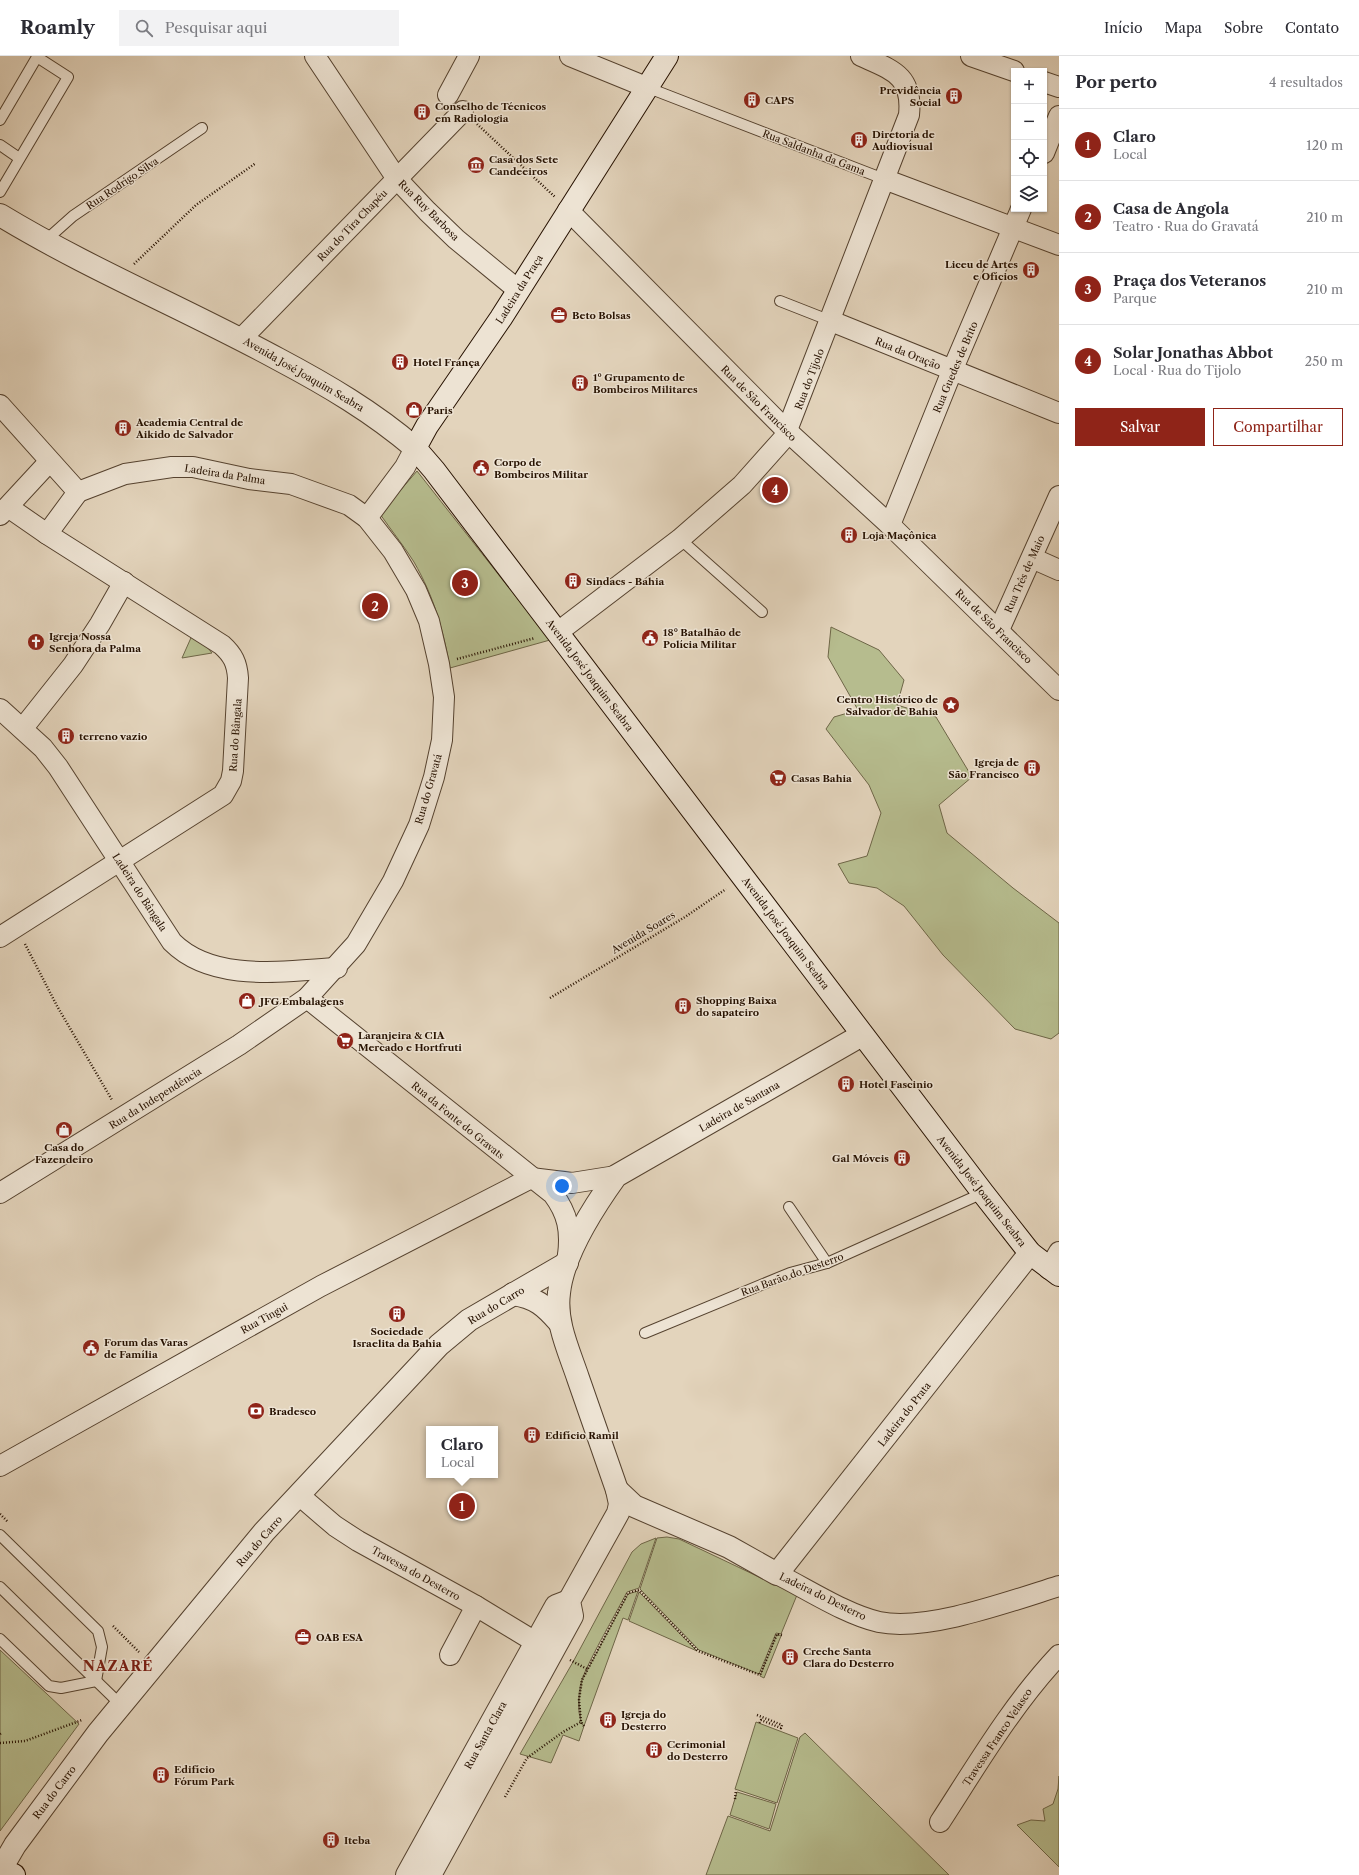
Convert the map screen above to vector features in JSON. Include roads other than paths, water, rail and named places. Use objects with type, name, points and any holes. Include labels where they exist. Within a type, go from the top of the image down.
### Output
[{"type":"street","name":"Rua Ruy Barbosa","points":[[315,56],[398,179],[427,211],[456,239],[518,290]]},
{"type":"street","points":[[448,95],[470,56]]},
{"type":"street","name":"Rua Saldanha da Gama","points":[[570,56],[646,87]]},
{"type":"street","name":"Ladeira da Praça","points":[[367,518],[405,467],[428,426],[518,290],[667,56]]},
{"type":"street","name":"Rua do Tijolo","points":[[558,632],[680,539],[742,485],[788,432],[909,115],[910,101],[907,86],[897,74],[861,56]]},
{"type":"street","points":[[971,56],[1011,70]]},
{"type":"street","points":[[1047,83],[1059,87]]},
{"type":"street","name":"Rua do Tira Chapéu","points":[[241,339],[463,111]]},
{"type":"street","points":[[1047,146],[1059,116]]},
{"type":"street","name":"Rua Saldanha da Gama","points":[[884,179],[1017,218],[1059,245]]},
{"type":"street","name":"Rua de São Francisco","points":[[568,210],[788,432],[890,525],[1059,690]]},
{"type":"street","name":"Avenida José Joaquim Seabra","points":[[0,216],[44,242],[120,278],[241,339],[328,386],[371,412],[415,448],[434,470],[558,632],[983,1194],[1030,1253],[1056,1266]]},
{"type":"street","name":"Rua Guedes de Brito","points":[[890,525],[952,371],[1017,218]]},
{"type":"street","name":"Rua da Oração","points":[[831,321],[1059,413]]},
{"type":"street","points":[[0,405],[78,492],[47,534]]},
{"type":"street","points":[[4,511],[50,462]]},
{"type":"street","name":"Ladeira da Palma","points":[[78,492],[125,474],[172,467],[193,467],[249,479],[291,484],[349,504],[367,518]]},
{"type":"street","name":"Rua Três de Maio","points":[[999,630],[1059,496]]},
{"type":"street","name":"Rua do Bângala","points":[[4,511],[47,534],[222,645],[231,654],[238,666],[233,771],[228,789],[222,795],[120,861],[7,927]]},
{"type":"street","name":"Rua do Gravatá","points":[[307,998],[337,968],[356,944],[393,881],[419,825],[434,777],[442,740],[444,697],[440,664],[429,621],[416,590],[393,551],[367,518]]},
{"type":"street","points":[[1032,558],[1059,570]]},
{"type":"street","points":[[23,728],[73,665],[100,624],[124,582]]},
{"type":"street","name":"Ladeira do Bângala","points":[[0,709],[23,728],[43,748],[58,767],[172,942],[183,953],[221,967],[247,972],[337,968]]},
{"type":"street","name":"Rua da Independência","points":[[0,1194],[239,1045],[307,998]]},
{"type":"street","name":"Rua da Fonte do Gravats","points":[[307,998],[553,1194],[567,1216],[570,1230],[567,1263]]},
{"type":"street","name":"Ladeira de Santana","points":[[531,1178],[572,1183],[616,1176],[862,1035]]},
{"type":"street","name":"Ladeira de Santana","points":[[559,1322],[558,1292],[567,1263],[581,1230],[599,1200],[616,1176]]},
{"type":"street","name":"Rua Tingui","points":[[0,1466],[321,1286],[531,1178]]},
{"type":"street","name":"Ladeira do Prata","points":[[777,1574],[1030,1253]]},
{"type":"street","name":"Rua do Carro","points":[[4,1871],[15,1845],[53,1793],[121,1705],[264,1532],[300,1496],[439,1345],[469,1320],[567,1263]]},
{"type":"street","points":[[513,1294],[536,1300],[547,1308],[559,1322],[617,1490]]},
{"type":"street","name":"Ladeira do Desterro","points":[[617,1490],[634,1506],[728,1547],[852,1612],[879,1622],[913,1623],[948,1618],[1059,1586]]},
{"type":"street","name":"Rua Santa Clara","points":[[407,1875],[537,1643],[556,1606],[569,1601],[618,1513],[620,1504],[617,1490]]},
{"type":"street","name":"Travessa do Desterro","points":[[300,1496],[336,1526],[358,1541],[476,1606],[537,1643]]},
{"type":"street","points":[[613,1522],[629,1515],[644,1511]]},
{"type":"street","name":"Rua Santa Clara","points":[[430,1875],[572,1616],[569,1601]]},
{"type":"street","points":[[450,1655],[476,1606]]},
{"type":"street","name":"Travessa Franco Velasco","points":[[940,1822],[1001,1729],[1038,1678],[1059,1655]]},
{"type":"lane","points":[[0,120],[37,57],[68,77],[0,192]]},
{"type":"lane","name":"Rua Saldanha da Gama","points":[[646,87],[884,179]]},
{"type":"lane","name":"Rua Rodrigo Silva","points":[[44,242],[73,216],[202,128]]},
{"type":"lane","points":[[0,145],[19,158]]},
{"type":"lane","name":"Rua da Oração","points":[[780,301],[831,321]]},
{"type":"lane","points":[[680,539],[762,612]]},
{"type":"lane","name":"Rua Barão do Desterro","points":[[644,1333],[790,1273],[827,1263],[983,1194]]},
{"type":"lane","points":[[790,1207],[827,1263]]},
{"type":"lane","points":[[0,1535],[98,1631],[102,1647],[96,1681]]},
{"type":"lane","points":[[0,1587],[121,1705]]},
{"type":"lane","points":[[0,1639],[49,1686],[61,1688],[96,1681]]},
{"type":"place","name":"Previdência Social","points":[[954,96]]},
{"type":"place","name":"CAPS","points":[[752,100]]},
{"type":"place","name":"Conselho de Técnicos em Radiologia","points":[[422,112]]},
{"type":"place","name":"Diretoria de Audiovisual","points":[[859,140]]},
{"type":"place","name":"Casa dos Sete Candeeiros","points":[[476,165]]},
{"type":"place","name":"Liceu de Artes e Ofícios","points":[[1031,270]]},
{"type":"place","name":"Beto Bolsas","points":[[559,315]]},
{"type":"place","name":"Hotel França","points":[[400,362]]},
{"type":"place","name":"1º Grupamento de Bombeiros Militares","points":[[580,383]]},
{"type":"place","name":"Paris","points":[[414,410]]},
{"type":"place","name":"Academia Central de Aikido de Salvador","points":[[123,428]]},
{"type":"place","name":"Corpo de Bombeiros Militar","points":[[481,468]]},
{"type":"place","name":"Solar Jonathas Abbot","points":[[775,490]]},
{"type":"place","name":"Loja Maçônica","points":[[849,535]]},
{"type":"place","name":"Sindacs - Bahia","points":[[573,581]]},
{"type":"place","name":"Praça dos Veteranos","points":[[465,583]]},
{"type":"place","name":"Casa de Angola","points":[[375,606]]},
{"type":"place","name":"18º Batalhão de Polícia Militar","points":[[650,638]]},
{"type":"place","name":"Igreja Nossa Senhora da Palma","points":[[36,642]]},
{"type":"place","name":"Centro Histórico de Salvador de Bahia","points":[[951,705]]},
{"type":"place","name":"terreno vazio","points":[[66,736]]},
{"type":"place","name":"Igreja de São Francisco","points":[[1032,768]]},
{"type":"place","name":"Casas Bahia","points":[[778,778]]},
{"type":"place","name":"JFG Embalagens","points":[[247,1001]]},
{"type":"place","name":"Shopping Baixa do sapateiro","points":[[683,1006]]},
{"type":"place","name":"Laranjeira & CIA Mercado e Hortfruti","points":[[345,1041]]},
{"type":"place","name":"Hotel Fascinio","points":[[846,1084]]},
{"type":"place","name":"Casa do Fazendeiro","points":[[64,1130]]},
{"type":"place","name":"Gal Móveis","points":[[902,1158]]},
{"type":"place","name":"Sociedade Israelita da Bahia","points":[[397,1314]]},
{"type":"place","name":"Forum das Varas de Família","points":[[91,1348]]},
{"type":"place","name":"Bradesco","points":[[256,1411]]},
{"type":"place","name":"Edifício Ramil","points":[[532,1435]]},
{"type":"place","name":"Claro","points":[[462,1506]]},
{"type":"place","name":"OAB ESA","points":[[303,1637]]},
{"type":"place","name":"Creche Santa Clara do Desterro","points":[[790,1657]]},
{"type":"place","name":"Igreja do Desterro","points":[[608,1720]]},
{"type":"place","name":"Cerimonial do Desterro","points":[[654,1750]]},
{"type":"place","name":"Edifício Fórum Park","points":[[161,1775]]},
{"type":"place","name":"Iteba","points":[[331,1840]]},
{"type":"district","name":"NAZARÉ","points":[[118,1666]]}]
